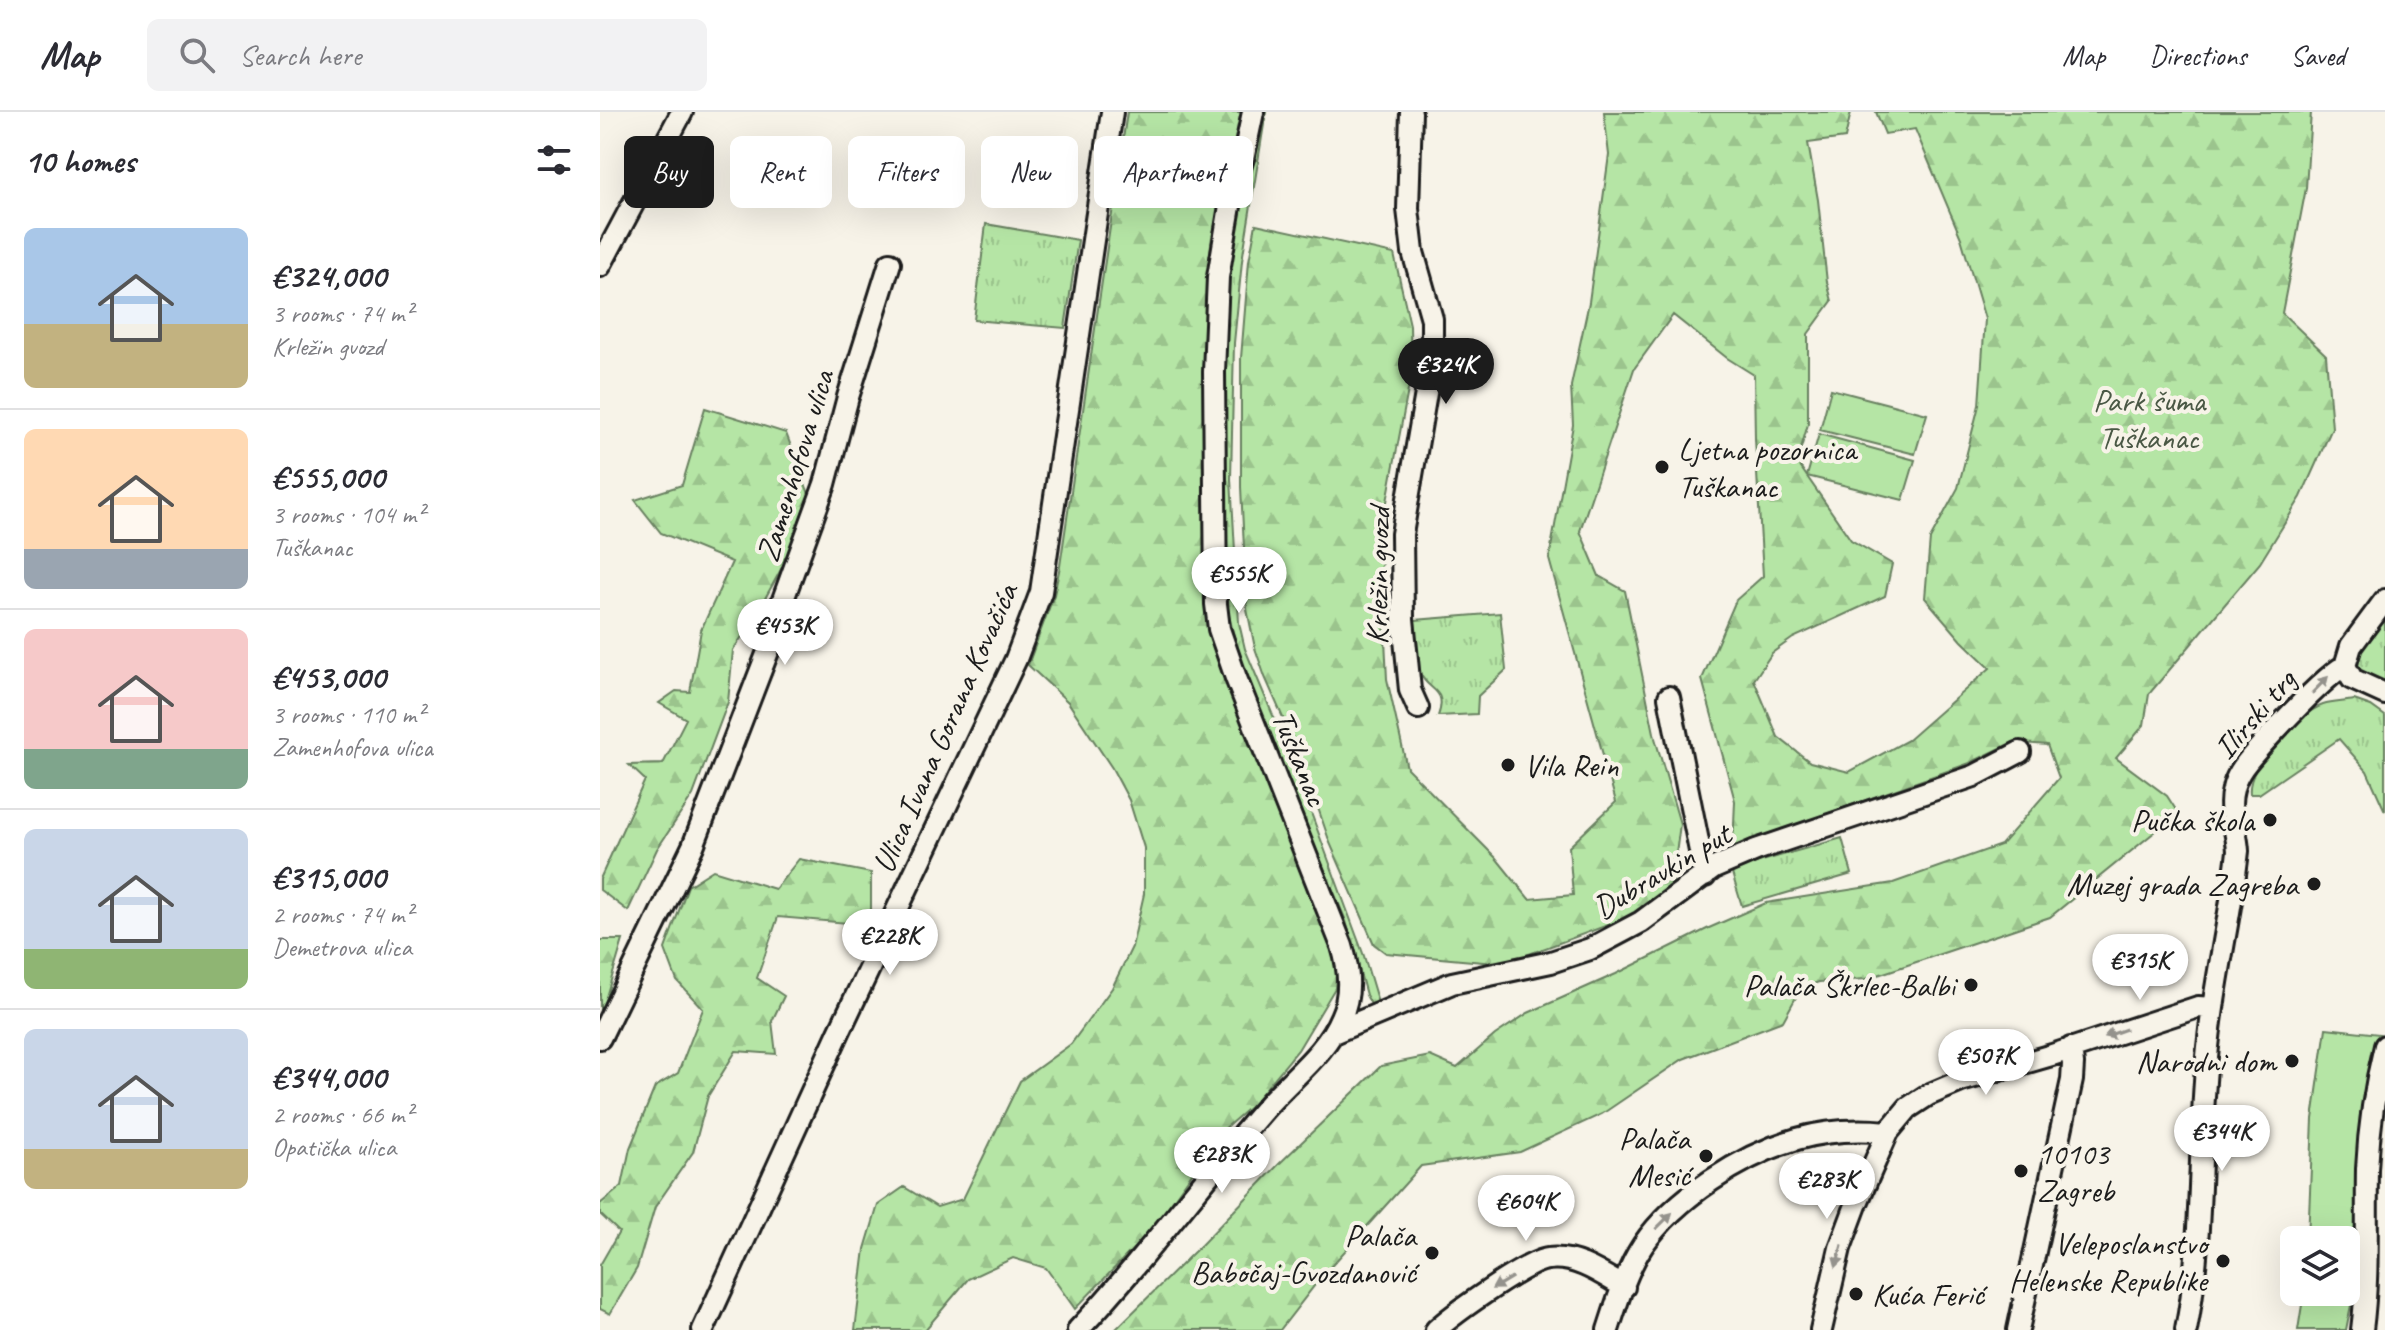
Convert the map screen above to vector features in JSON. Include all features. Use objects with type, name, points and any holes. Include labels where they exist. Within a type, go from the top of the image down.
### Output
[{"type":"street","points":[[600,266],[682,112]]},
{"type":"street","name":"Ulica Ivana Gorana Kovačića","points":[[703,1330],[839,1032],[1016,659],[1037,606],[1112,112]]},
{"type":"street","name":"Tuškanac","points":[[1078,1330],[1268,1104],[1311,1061],[1333,1033],[1347,1000],[1348,968],[1342,946],[1240,690],[1219,629],[1216,604],[1214,372],[1217,292],[1224,232],[1253,112]]},
{"type":"street","name":"Krležin gvozd","points":[[1411,112],[1408,209],[1413,252],[1432,319],[1432,358],[1402,534],[1403,619],[1410,690],[1418,708]]},
{"type":"street","name":"Zamenhofova ulica","points":[[600,1038],[683,869],[769,649],[780,608],[825,484],[848,397],[890,263]]},
{"type":"street","name":"Ilirski trg","points":[[2213,1008],[2238,851],[2231,793],[2240,771],[2327,677],[2345,666],[2351,646],[2385,600]]},
{"type":"street","name":"Ilirski trg","points":[[2345,666],[2352,679],[2385,694]]},
{"type":"street","points":[[1669,697],[1705,876]]},
{"type":"street","name":"Dubravkin put","points":[[1333,1033],[1452,983],[1551,962],[1590,949],[1641,922],[1714,868],[1756,850],[1974,776],[2020,752]]},
{"type":"street","points":[[1821,1330],[1840,1248],[1875,1156],[1888,1132],[1908,1108],[1928,1095],[1961,1081],[2198,1007],[2213,1008],[2203,1114],[2198,1244],[2186,1330]]},
{"type":"street","points":[[2362,1330],[2367,1276],[2369,1145],[2375,1092],[2385,1046]]},
{"type":"street","points":[[2018,1330],[2072,1080],[2071,1048]]},
{"type":"street","points":[[1608,1330],[1642,1246],[1685,1200],[1739,1164],[1769,1149],[1799,1139],[1855,1132],[1888,1132]]},
{"type":"street","points":[[1442,1328],[1482,1295],[1527,1267],[1548,1259],[1578,1263],[1624,1287]]},
{"type":"green space","points":[[1127,112],[1243,112],[1237,136],[1123,136]]},
{"type":"green space","points":[[1262,112],[1266,112],[1253,193],[1253,152]]},
{"type":"green space","name":"Park šuma Tuškanac","points":[[1604,112],[1851,112],[1845,138],[1808,143],[1832,301],[1808,334],[1808,424],[1797,462],[1851,540],[1892,564],[1885,596],[1793,638],[1772,653],[1754,680],[1778,737],[1810,762],[1849,772],[1908,740],[1990,668],[1925,598],[1930,539],[1958,488],[1979,405],[1985,319],[1961,238],[1915,129],[1885,134],[1876,112],[2311,112],[2306,188],[2282,313],[2326,355],[2332,428],[2301,497],[2260,563],[2149,694],[2144,725],[2116,758],[2167,796],[2178,813],[2050,917],[1866,979],[1819,982],[1801,988],[1783,1021],[1683,1059],[1602,1114],[1520,1152],[1421,1166],[1318,1281],[1280,1330],[1115,1330],[1381,1066],[1430,1056],[1457,1068],[1495,1035],[1528,1013],[1766,903],[1893,883],[2001,845],[2059,778],[2047,745],[2013,742],[1970,763],[1733,847],[1735,801],[1702,679],[1736,600],[1763,576],[1754,375],[1727,358],[1673,315],[1634,369],[1580,531],[1599,576],[1625,591],[1655,738],[1680,824],[1672,884],[1638,914],[1521,957],[1494,963],[1386,953],[1374,944],[1330,843],[1302,761],[1265,677],[1247,609],[1241,487],[1241,358],[1249,261],[1256,224],[1394,254],[1410,325],[1411,374],[1380,539],[1387,679],[1407,768],[1496,858],[1529,899],[1573,895],[1569,847],[1616,802],[1549,559],[1573,425],[1571,386],[1589,302],[1609,155]]},
{"type":"green space","points":[[1113,208],[1219,208],[1207,274],[1204,422],[1206,619],[1218,661],[1253,752],[1333,949],[1337,967],[1335,988],[1298,1050],[1252,1105],[1222,1131],[1153,1228],[1075,1309],[1046,1268],[1013,1258],[968,1279],[925,1330],[855,1330],[865,1249],[878,1205],[904,1187],[937,1207],[963,1199],[1020,1081],[1071,1044],[1112,988],[1132,947],[1144,894],[1144,848],[1129,800],[1112,768],[1068,702],[1028,665],[1054,595]]},
{"type":"green space","points":[[1240,208],[1251,208],[1234,343],[1231,479],[1239,623],[1245,649],[1290,756],[1364,956],[1378,1003],[1376,1005],[1371,1004],[1366,995],[1346,921],[1240,661],[1225,599],[1224,357],[1227,290]]},
{"type":"green space","points":[[986,224],[1078,240],[1065,328],[974,320]]},
{"type":"green space","points":[[1831,389],[1927,414],[1915,454],[1820,430]]},
{"type":"green space","points":[[705,408],[786,433],[809,494],[784,564],[733,650],[728,702],[693,795],[657,849],[628,911],[600,890],[600,879],[645,780],[629,765],[663,764],[686,719],[659,703],[676,691],[690,692],[701,630],[732,562],[661,533],[635,500],[682,485]]},
{"type":"green space","points":[[1819,434],[1915,460],[1903,500],[1807,476]]},
{"type":"green space","points":[[1500,613],[1506,670],[1478,696],[1477,714],[1438,716],[1439,695],[1423,679],[1418,667],[1415,620]]},
{"type":"green space","points":[[2385,613],[2385,684],[2359,672],[2358,664],[2366,641]]},
{"type":"green space","points":[[2354,700],[2371,706],[2385,716],[2385,811],[2367,771],[2339,739],[2259,794],[2250,794],[2256,769],[2287,729],[2323,705]]},
{"type":"green space","points":[[1842,838],[1852,874],[1742,906],[1731,870]]},
{"type":"green space","points":[[799,859],[871,873],[871,925],[778,917],[757,978],[784,996],[772,1021],[776,1054],[736,1051],[708,1096],[693,1152],[655,1207],[637,1268],[610,1314],[600,1309],[600,1265],[619,1232],[600,1214],[600,1204],[622,1186],[630,1148],[655,1087],[678,1073],[703,1009],[677,981],[665,949],[688,886],[713,870],[775,889]]},
{"type":"green space","points":[[600,940],[623,940],[600,1017]]},
{"type":"green space","points":[[2326,1028],[2380,1034],[2360,1114],[2355,1226],[2309,1226],[2313,1119]]},
{"type":"green space","points":[[2302,1306],[2351,1306],[2346,1330],[2298,1330]]},
{"type":"place","name":"Ljetna pozornica Tuškanac","points":[[1662,467]]},
{"type":"place","name":"Vila Rein","points":[[1508,765]]},
{"type":"place","name":"Pučka škola","points":[[2270,820]]},
{"type":"place","name":"Muzej grada Zagreba","points":[[2314,884]]},
{"type":"place","name":"Palača Škrlec-Balbi","points":[[1971,985]]},
{"type":"place","name":"Narodni dom","points":[[2292,1061]]},
{"type":"place","name":"Palača Mesić","points":[[1706,1156]]},
{"type":"place","name":"10103 Zagreb","points":[[2021,1171]]},
{"type":"place","name":"Palača Babočaj-Gvozdanović","points":[[1432,1253]]},
{"type":"place","name":"Veleposlanstvo Helenske Republike","points":[[2223,1261]]},
{"type":"place","name":"Kuća Ferić","points":[[1856,1294]]}]
